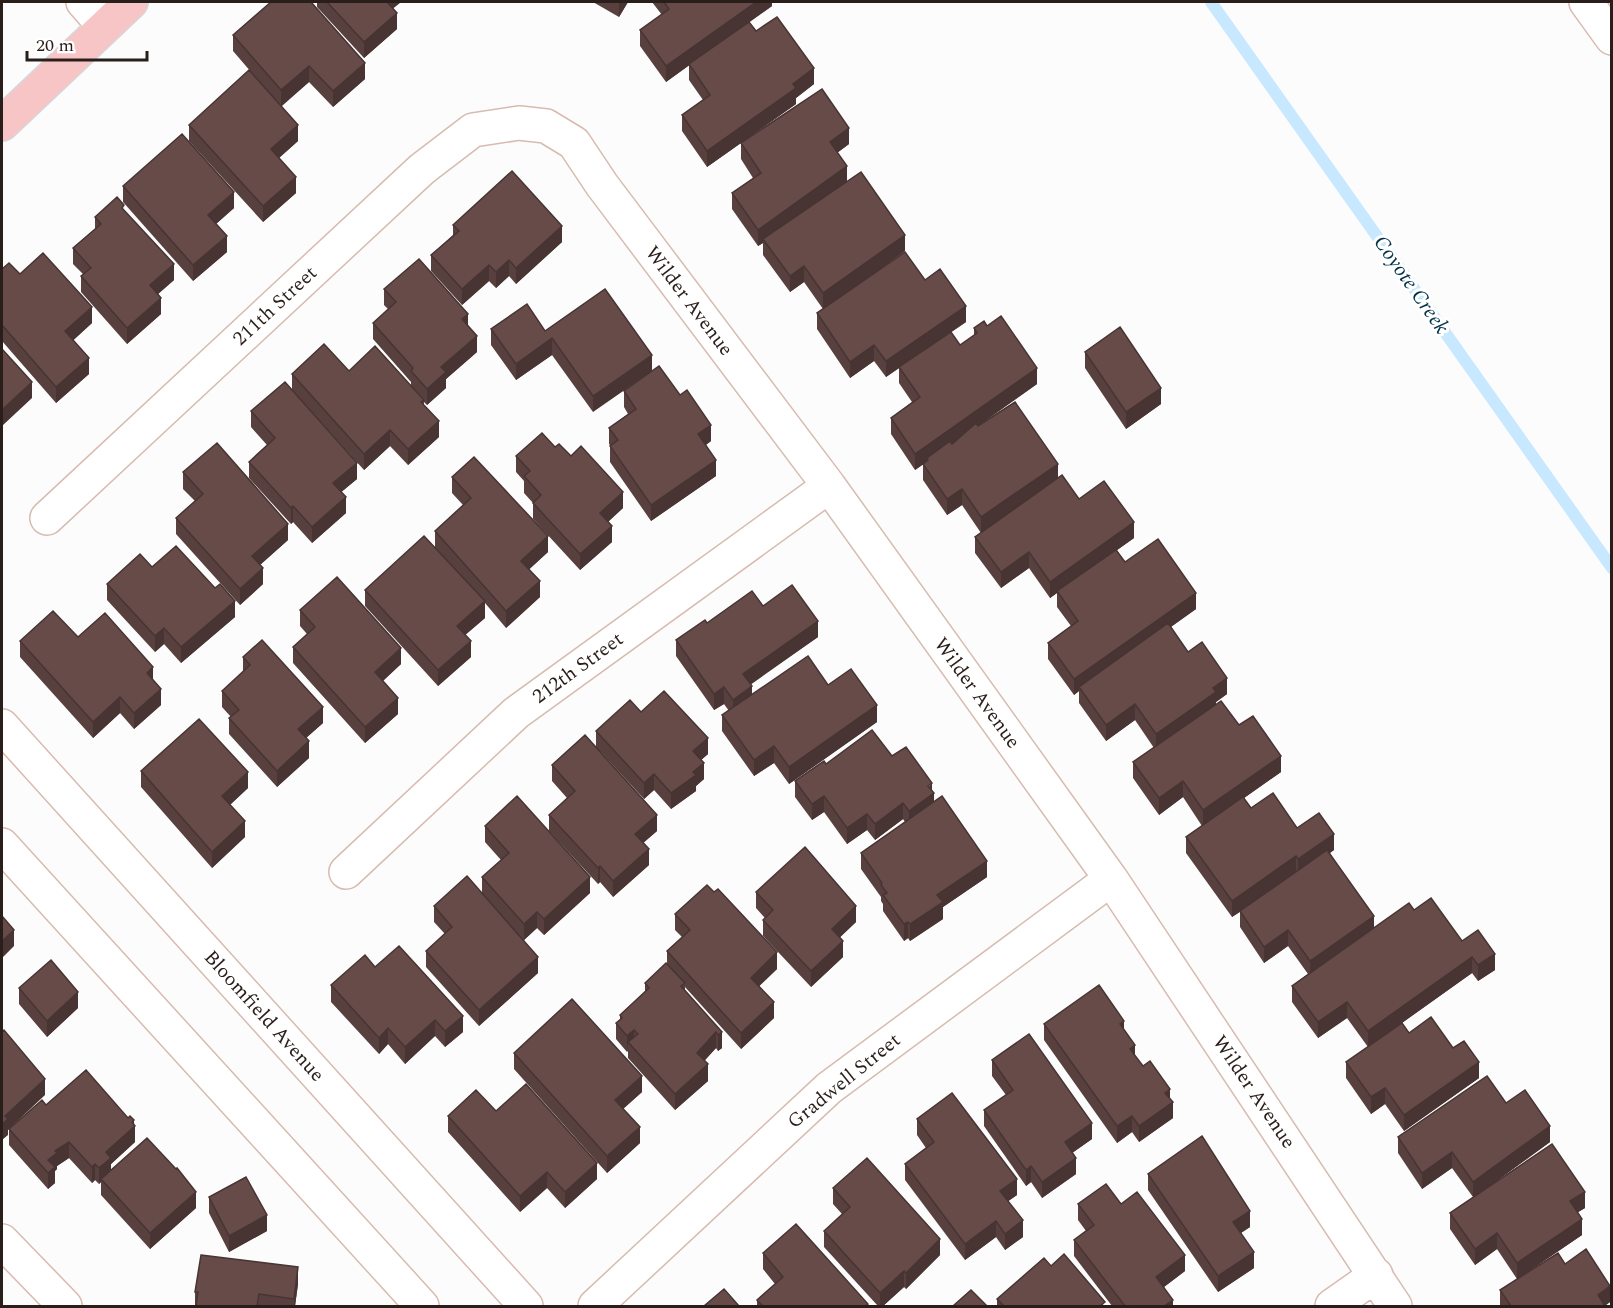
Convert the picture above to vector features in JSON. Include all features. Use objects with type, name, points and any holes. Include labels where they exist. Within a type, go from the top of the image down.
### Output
[{"type":"main road","points":[[2,124],[131,2]]},
{"type":"street","points":[[83,2],[104,26]]},
{"type":"street","points":[[1586,2],[1611,38]]},
{"type":"street","name":"Wilder Avenue","points":[[519,123],[546,126],[574,143],[602,185],[829,486],[1111,879],[1395,1306]]},
{"type":"street","name":"211th Street","points":[[47,518],[422,169],[473,130],[519,123]]},
{"type":"street","name":"212th Street","points":[[346,872],[516,713],[829,486]]},
{"type":"street","name":"Bloomfield Avenue","points":[[2,726],[526,1306]]},
{"type":"street","points":[[2,845],[422,1306]]},
{"type":"street","name":"Gradwell Street","points":[[595,1306],[829,1088],[1111,879]]},
{"type":"street","points":[[2,1241],[65,1306]]},
{"type":"street","points":[[1332,1306],[1376,1275]]},
{"type":"building","points":[[271,2],[311,2],[365,63],[333,91],[309,66],[281,90],[233,35]]},
{"type":"building","points":[[327,2],[387,2],[397,13],[364,42]]},
{"type":"building","points":[[664,2],[756,2],[666,66],[640,30],[669,9]]},
{"type":"building","points":[[777,17],[814,68],[793,84],[796,88],[707,151],[682,115],[710,95],[689,64],[749,22],[756,31]]},
{"type":"building","points":[[249,70],[298,125],[271,149],[296,177],[263,206],[189,125]]},
{"type":"building","points":[[822,89],[849,128],[830,142],[847,166],[758,230],[732,193],[761,173],[741,143]]},
{"type":"building","points":[[182,134],[234,192],[208,215],[227,236],[193,265],[123,186]]},
{"type":"building","points":[[512,171],[562,226],[516,268],[509,260],[496,272],[489,265],[462,289],[431,255],[459,231],[453,225]]},
{"type":"building","points":[[861,172],[905,235],[823,293],[804,266],[790,276],[763,239]]},
{"type":"building","points":[[117,197],[124,205],[122,208],[174,264],[150,285],[161,298],[127,328],[81,276],[91,268],[73,248],[101,224],[95,217]]},
{"type":"building","points":[[905,252],[925,280],[940,269],[966,306],[886,361],[874,345],[850,362],[817,313]]},
{"type":"building","points":[[43,253],[92,307],[65,331],[89,358],[56,387],[2,325],[2,269],[9,263],[20,274]]},
{"type":"building","points":[[419,259],[468,314],[462,319],[477,336],[441,367],[446,372],[427,389],[411,371],[413,368],[373,323],[396,302],[384,289]]},
{"type":"building","points":[[605,289],[652,355],[593,396],[552,338],[516,364],[491,329],[527,304],[545,331]]},
{"type":"building","points":[[1001,316],[1037,368],[915,454],[891,418],[920,397],[899,367],[951,332],[960,345],[977,333],[974,328],[984,321],[987,326]]},
{"type":"building","points":[[1120,327],[1161,388],[1126,412],[1085,352]]},
{"type":"building","points":[[324,344],[349,371],[375,346],[424,400],[421,402],[439,421],[408,449],[390,430],[364,454],[292,374]]},
{"type":"building","points":[[2,349],[32,382],[2,410]]},
{"type":"building","points":[[659,366],[680,395],[687,390],[711,425],[698,434],[716,460],[651,505],[610,446],[618,440],[609,428],[636,409],[624,391]]},
{"type":"building","points":[[285,382],[357,463],[333,483],[346,497],[312,527],[293,506],[291,508],[249,462],[275,438],[251,411]]},
{"type":"building","points":[[1015,402],[1058,464],[981,517],[962,489],[947,499],[923,464],[928,460],[927,458],[950,441],[952,444],[976,423],[978,426]]},
{"type":"building","points":[[542,433],[555,447],[559,444],[571,456],[581,446],[623,492],[600,513],[612,526],[580,554],[533,503],[541,495],[524,476],[530,471],[516,456]]},
{"type":"building","points":[[217,443],[288,524],[252,556],[263,568],[240,589],[176,518],[203,494],[183,472]]},
{"type":"building","points":[[474,457],[548,536],[521,561],[540,581],[506,611],[435,531],[471,498],[452,477]]},
{"type":"building","points":[[1062,475],[1079,499],[1104,481],[1134,522],[1050,582],[1029,552],[1001,572],[975,537]]},
{"type":"building","points":[[424,536],[485,601],[457,626],[471,641],[438,670],[365,590]]},
{"type":"building","points":[[1158,539],[1196,593],[1074,679],[1048,643],[1078,621],[1057,591],[1116,550],[1125,562]]},
{"type":"building","points":[[176,546],[215,588],[220,584],[235,601],[181,647],[164,628],[155,636],[107,584],[140,554],[152,567]]},
{"type":"building","points":[[337,577],[401,648],[375,672],[398,698],[365,727],[293,647],[315,627],[300,610]]},
{"type":"building","points":[[792,585],[818,621],[743,674],[752,686],[733,700],[724,687],[714,694],[676,640],[705,620],[707,623],[752,591],[763,606]]},
{"type":"building","points":[[53,611],[78,637],[105,613],[153,667],[147,673],[161,689],[134,713],[120,697],[93,722],[20,641]]},
{"type":"building","points":[[1168,623],[1188,652],[1202,642],[1227,678],[1213,688],[1216,692],[1156,734],[1135,704],[1106,725],[1079,687]]},
{"type":"building","points":[[262,640],[323,707],[298,729],[309,741],[277,771],[229,718],[239,710],[222,691],[250,665],[243,657]]},
{"type":"building","points":[[808,656],[828,685],[851,669],[877,705],[789,767],[774,746],[754,760],[722,715]]},
{"type":"building","points":[[664,691],[708,738],[693,751],[704,763],[693,772],[696,775],[671,793],[654,774],[644,783],[596,731],[630,700],[641,712]]},
{"type":"building","points":[[1221,701],[1239,725],[1253,716],[1281,756],[1203,810],[1183,781],[1159,798],[1133,762]]},
{"type":"building","points":[[199,719],[248,772],[222,796],[245,821],[212,852],[141,771]]},
{"type":"building","points":[[872,730],[892,756],[906,747],[932,783],[928,786],[934,793],[909,811],[903,803],[875,824],[867,814],[847,828],[824,796],[812,804],[795,781],[824,761],[826,764]]},
{"type":"building","points":[[585,735],[657,815],[635,834],[649,849],[613,881],[549,815],[575,791],[552,765]]},
{"type":"building","points":[[1273,793],[1297,828],[1319,813],[1334,834],[1298,859],[1296,856],[1232,901],[1186,837],[1243,797],[1251,808]]},
{"type":"building","points":[[517,796],[590,877],[544,919],[537,912],[524,924],[482,877],[509,853],[485,826]]},
{"type":"building","points":[[942,796],[987,861],[937,895],[943,902],[910,924],[908,922],[904,924],[883,895],[887,893],[882,883],[861,853]]},
{"type":"building","points":[[805,847],[856,906],[832,929],[843,941],[811,971],[763,920],[773,910],[756,892]]},
{"type":"building","points":[[1327,850],[1374,916],[1310,961],[1288,930],[1264,947],[1240,911]]},
{"type":"building","points":[[467,876],[538,957],[479,1010],[426,951],[452,927],[434,906]]},
{"type":"building","points":[[707,885],[714,892],[718,889],[777,952],[751,978],[774,1002],[741,1033],[667,951],[690,930],[675,914]]},
{"type":"building","points":[[1431,898],[1462,941],[1478,930],[1495,954],[1478,965],[1472,957],[1368,1031],[1347,1002],[1318,1022],[1292,986],[1409,903],[1414,910]]},
{"type":"building","points":[[2,916],[14,930],[2,941]]},
{"type":"building","points":[[399,946],[463,1016],[445,1031],[435,1020],[405,1047],[388,1028],[379,1038],[331,985],[365,955],[375,967]]},
{"type":"building","points":[[51,960],[78,992],[47,1021],[19,988]]},
{"type":"building","points":[[666,963],[685,983],[681,986],[722,1032],[718,1035],[716,1032],[697,1053],[708,1064],[675,1094],[628,1042],[638,1034],[634,1030],[627,1036],[616,1023],[622,1018],[620,1015],[649,988],[645,983]]},
{"type":"building","points":[[1099,985],[1124,1021],[1120,1024],[1135,1045],[1130,1049],[1143,1066],[1150,1061],[1170,1089],[1165,1093],[1173,1102],[1139,1126],[1132,1116],[1117,1126],[1044,1024]]},
{"type":"building","points":[[572,999],[642,1076],[615,1100],[640,1127],[607,1156],[514,1053]]},
{"type":"building","points":[[1431,1017],[1453,1048],[1464,1041],[1479,1062],[1404,1115],[1385,1088],[1371,1097],[1346,1062],[1402,1023],[1409,1033]]},
{"type":"building","points":[[2,1030],[45,1079],[5,1116],[8,1119],[2,1124]]},
{"type":"building","points":[[1029,1034],[1092,1123],[1065,1142],[1076,1158],[1042,1182],[1031,1166],[1026,1170],[984,1110],[1013,1090],[992,1060]]},
{"type":"building","points":[[86,1070],[128,1118],[130,1116],[134,1120],[132,1122],[135,1126],[106,1152],[111,1158],[99,1168],[95,1164],[92,1167],[69,1142],[55,1151],[57,1153],[48,1160],[55,1167],[48,1173],[9,1129],[42,1100],[46,1105]]},
{"type":"building","points":[[1487,1076],[1506,1103],[1525,1090],[1550,1126],[1473,1182],[1452,1152],[1422,1173],[1398,1137]]},
{"type":"building","points":[[526,1084],[597,1163],[565,1192],[547,1172],[520,1196],[448,1116],[476,1090],[496,1111]]},
{"type":"building","points":[[952,1093],[1017,1179],[1000,1191],[1023,1220],[1005,1234],[996,1221],[965,1244],[905,1164],[934,1142],[917,1119]]},
{"type":"building","points":[[1202,1136],[1250,1211],[1233,1222],[1254,1252],[1218,1276],[1148,1174]]},
{"type":"building","points":[[147,1138],[177,1168],[196,1192],[150,1233],[101,1179]]},
{"type":"building","points":[[1552,1144],[1585,1192],[1570,1201],[1582,1219],[1517,1263],[1497,1233],[1475,1249],[1450,1213]]},
{"type":"building","points":[[867,1158],[940,1239],[906,1273],[904,1271],[880,1293],[824,1231],[850,1207],[833,1188]]},
{"type":"building","points":[[246,1177],[267,1215],[229,1236],[209,1197]]},
{"type":"building","points":[[1106,1184],[1121,1204],[1137,1192],[1185,1255],[1156,1277],[1173,1300],[1164,1306],[1125,1306],[1074,1240],[1094,1225],[1078,1204]]},
{"type":"building","points":[[796,1224],[868,1304],[865,1306],[763,1306],[757,1300],[783,1277],[763,1253]]},
{"type":"building","points":[[1586,1249],[1610,1286],[1598,1295],[1605,1306],[1511,1306],[1500,1290],[1558,1253],[1565,1264]]},
{"type":"building","points":[[1064,1254],[1105,1302],[1100,1306],[1004,1306],[997,1299],[1044,1258],[1051,1266]]},
{"type":"building","points":[[201,1255],[298,1267],[294,1299],[259,1294],[257,1306],[196,1306],[198,1292],[195,1292]]},
{"type":"building","points":[[724,1289],[739,1306],[704,1306]]},
{"type":"building","points":[[971,1290],[987,1306],[953,1306]]},
{"type":"waterway","name":"Coyote Creek","points":[[1211,2],[1612,568]]}]
